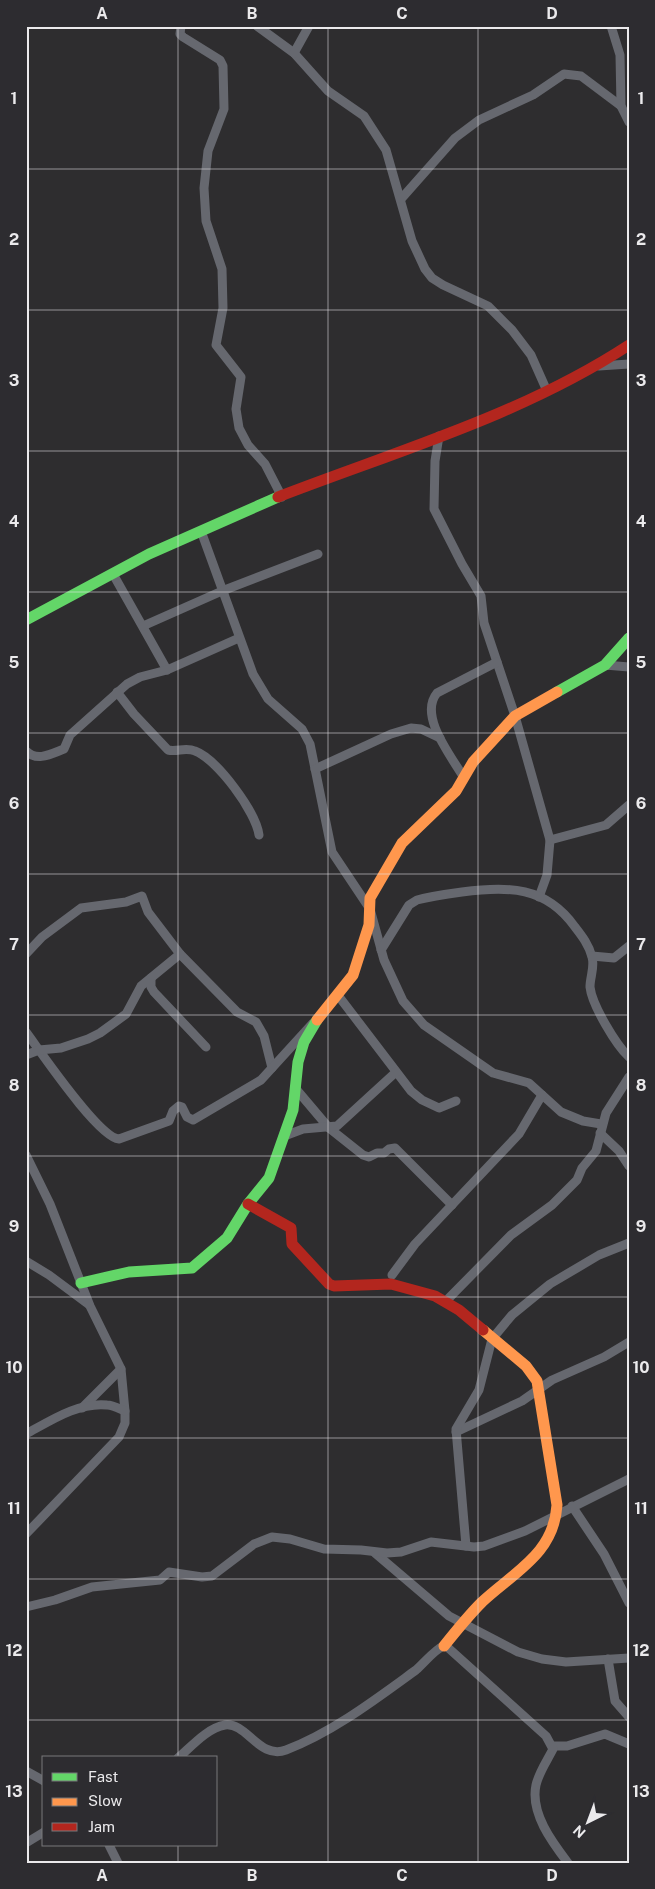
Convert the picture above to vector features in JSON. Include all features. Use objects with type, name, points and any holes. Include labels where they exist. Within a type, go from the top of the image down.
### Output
[{"type":"street","points":[[181,26],[180,34],[183,37],[220,60],[223,66],[224,108],[208,151],[204,188],[206,222],[222,269],[222,308],[216,345],[231,362],[240,378],[236,409],[238,428],[248,445],[265,464],[282,497]]},
{"type":"street","points":[[257,26],[294,53],[328,91],[364,116],[368,121],[386,150],[412,241],[425,270],[432,278],[444,285],[488,306],[526,347],[547,391]]},
{"type":"street","points":[[294,53],[309,26]]},
{"type":"street","points":[[610,26],[620,56],[620,106]]},
{"type":"street","points":[[401,199],[455,138],[479,120],[533,95],[564,74],[581,76],[620,106],[629,122]]},
{"type":"street","points":[[26,620],[113,574],[202,532],[282,497],[439,436],[547,391],[599,366],[629,345]]},
{"type":"street","points":[[599,366],[629,364]]},
{"type":"street","points":[[439,436],[435,461],[434,509],[462,564],[481,596],[483,620],[515,716],[550,840],[547,876],[539,897]]},
{"type":"street","points":[[202,532],[253,674],[266,697],[305,733],[310,744],[332,852],[370,909],[381,950],[396,989],[424,1025],[496,1074],[526,1082],[557,1110],[601,1129],[629,1166]]},
{"type":"street","points":[[143,626],[222,591],[318,554]]},
{"type":"street","points":[[113,574],[167,670]]},
{"type":"street","points":[[26,751],[33,757],[39,758],[64,749],[70,735],[117,692],[140,677],[167,670],[239,638]]},
{"type":"street","points":[[26,1032],[83,1108],[114,1138],[119,1139],[168,1122],[173,1111],[179,1106],[182,1107],[189,1119],[196,1119],[261,1080],[352,978],[369,925],[370,898],[408,835],[456,791],[476,759],[515,716],[605,665],[629,638]]},
{"type":"street","points":[[464,778],[440,738],[431,713],[434,697],[472,674],[497,662]]},
{"type":"street","points":[[605,665],[629,667]]},
{"type":"street","points":[[117,692],[134,714],[168,750],[196,751],[220,768],[242,800],[259,835]]},
{"type":"street","points":[[315,768],[391,734],[411,728],[421,729],[440,738]]},
{"type":"street","points":[[550,840],[606,825],[629,805]]},
{"type":"street","points":[[381,950],[408,906],[417,900],[491,888],[518,889],[539,897],[563,911],[585,941],[592,956],[590,986],[592,995],[620,1046],[629,1057]]},
{"type":"street","points":[[26,954],[42,937],[81,908],[126,902],[140,896],[144,898],[148,912],[180,954],[237,1012],[256,1022],[264,1036],[272,1068]]},
{"type":"street","points":[[592,956],[614,958],[629,946]]},
{"type":"street","points":[[26,1055],[39,1050],[61,1048],[100,1033],[126,1014],[139,989],[180,954]]},
{"type":"street","points":[[151,978],[151,987],[154,992],[206,1047]]},
{"type":"street","points":[[337,994],[411,1091],[439,1108],[456,1101]]},
{"type":"street","points":[[82,1284],[129,1272],[194,1267],[226,1238],[248,1204],[271,1174],[293,1110],[299,1058],[316,1019]]},
{"type":"street","points":[[287,1135],[302,1129],[336,1127],[396,1072]]},
{"type":"street","points":[[446,1302],[511,1235],[552,1205],[569,1189],[596,1151],[601,1129],[615,1095],[629,1077]]},
{"type":"street","points":[[296,1089],[329,1128],[365,1157],[383,1154],[391,1148],[395,1148],[452,1204]]},
{"type":"street","points":[[392,1275],[415,1244],[519,1134],[542,1095]]},
{"type":"street","points":[[26,1154],[50,1204],[90,1306],[121,1369],[125,1411],[125,1423],[119,1437],[26,1534]]},
{"type":"street","points":[[180,1756],[207,1734],[225,1725],[236,1727],[270,1751],[277,1752],[291,1748],[333,1726],[373,1700],[444,1646],[484,1600],[531,1560],[550,1537],[557,1514],[539,1388],[537,1380],[526,1366],[459,1310],[421,1291],[390,1284],[334,1286],[329,1284],[292,1244],[290,1228],[248,1204]]},
{"type":"street","points":[[466,1546],[456,1432],[464,1414],[479,1390],[492,1339],[503,1324],[523,1305],[550,1284],[599,1255],[629,1243]]},
{"type":"street","points":[[26,1261],[49,1275],[90,1306]]},
{"type":"street","points":[[456,1432],[522,1401],[539,1388],[604,1357],[629,1342]]},
{"type":"street","points":[[81,1408],[121,1369]]},
{"type":"street","points":[[26,1434],[66,1413],[81,1408],[106,1405],[125,1411]]},
{"type":"street","points":[[26,1607],[55,1600],[92,1587],[160,1580],[169,1572],[202,1577],[212,1576],[254,1544],[268,1537],[283,1537],[324,1549],[396,1553],[431,1542],[466,1546],[496,1543],[629,1479]]},
{"type":"street","points":[[572,1506],[604,1554],[629,1603]]},
{"type":"street","points":[[372,1552],[444,1612],[463,1625],[518,1652],[566,1662],[629,1658]]},
{"type":"street","points":[[444,1646],[451,1649],[546,1736],[552,1746]]},
{"type":"street","points":[[608,1659],[616,1703],[629,1717]]},
{"type":"street","points":[[552,1746],[568,1746],[605,1734],[629,1744]]},
{"type":"street","points":[[552,1746],[537,1781],[535,1797],[543,1824],[568,1863]]},
{"type":"street","points":[[26,1771],[42,1780]]},
{"type":"street","points":[[26,1843],[42,1833]]},
{"type":"street","points":[[110,1846],[118,1863]]},
{"type":"traffic: fast","points":[[26,620],[149,554],[278,497]]},
{"type":"traffic: fast","points":[[557,692],[605,665],[629,638]]},
{"type":"traffic: fast","points":[[81,1283],[129,1272],[192,1268],[227,1238],[248,1204],[269,1178],[293,1110],[298,1062],[304,1042],[317,1020]]},
{"type":"traffic: slow","points":[[317,1020],[353,975],[369,925],[370,898],[402,843],[456,791],[473,762],[515,716],[557,692]]},
{"type":"traffic: slow","points":[[444,1646],[482,1602],[530,1561],[540,1549],[549,1537],[557,1505],[537,1381],[526,1366],[483,1330]]},
{"type":"traffic: jam","points":[[278,497],[502,412],[588,370],[629,345]]},
{"type":"traffic: jam","points":[[248,1204],[291,1228],[292,1244],[329,1284],[334,1286],[391,1284],[435,1296],[459,1310],[483,1330]]}]
